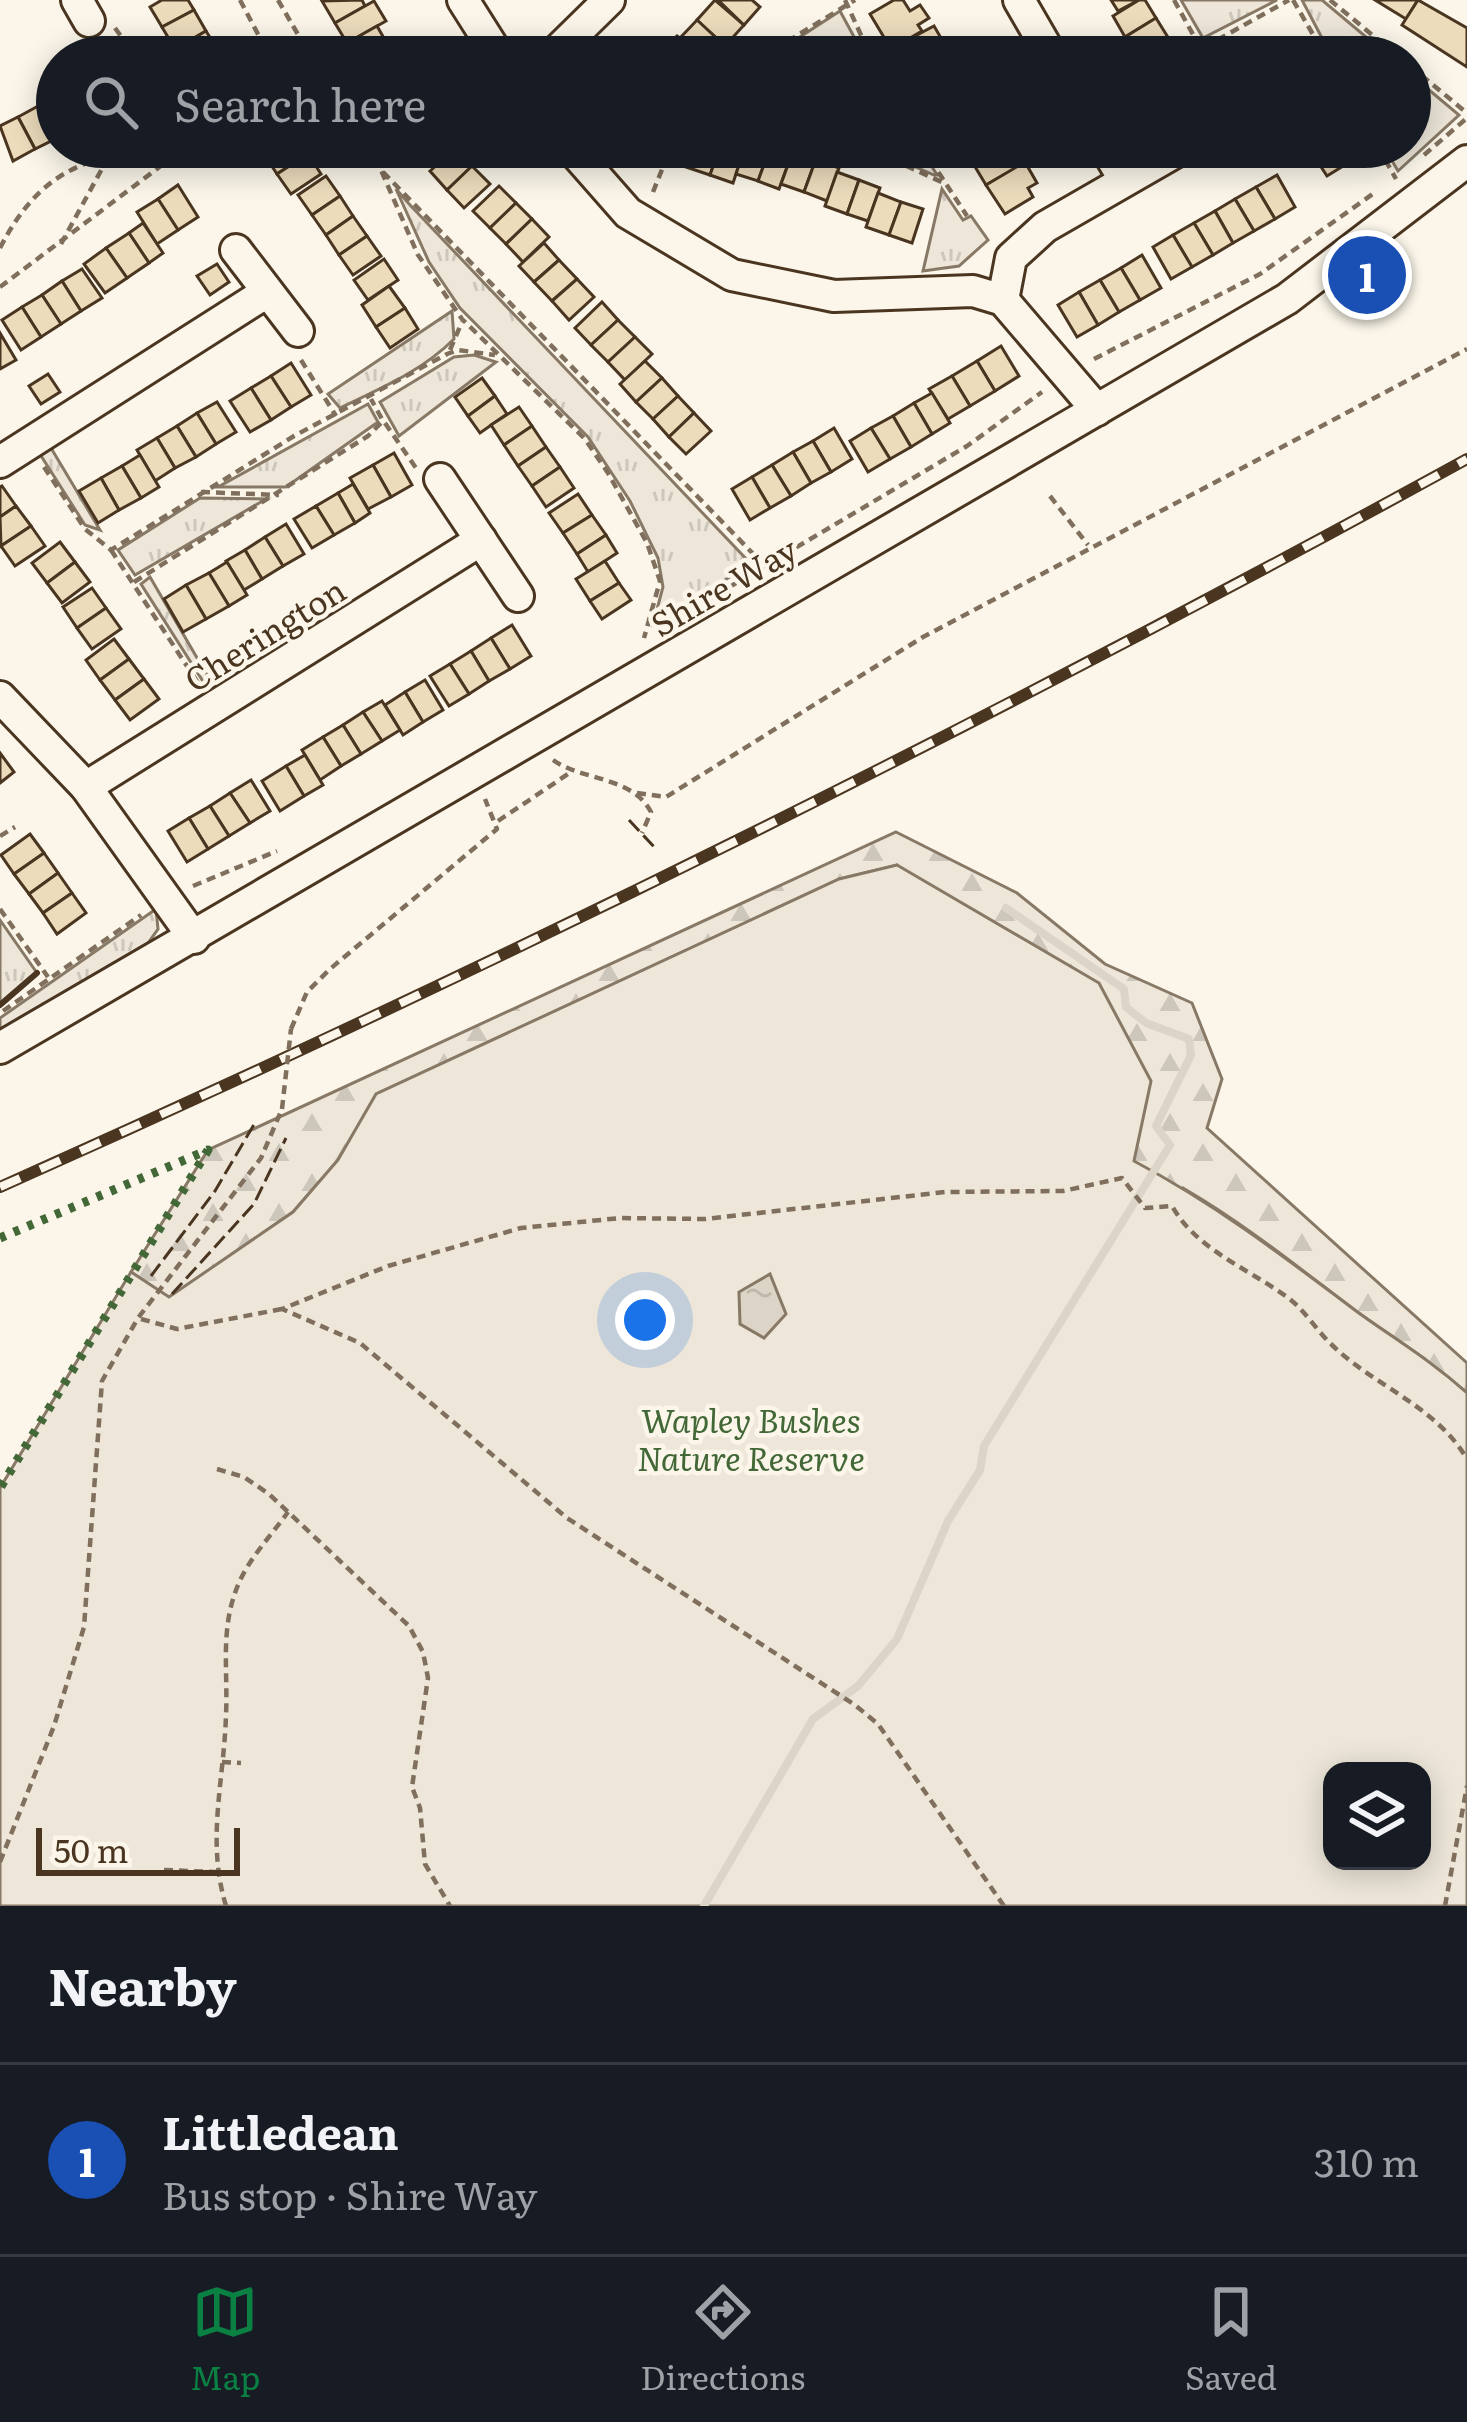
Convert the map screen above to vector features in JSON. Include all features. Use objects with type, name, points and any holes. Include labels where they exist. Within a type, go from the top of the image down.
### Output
[{"type":"street","points":[[463,0],[486,36]]},
{"type":"street","points":[[572,36],[609,0]]},
{"type":"street","points":[[1019,0],[1040,36]]},
{"type":"street","name":"Shire Way","points":[[0,1048],[1287,298],[1467,161]]},
{"type":"street","points":[[590,168],[639,220],[732,275],[834,296],[973,291],[1003,301],[1097,410]]},
{"type":"street","points":[[1117,168],[1124,179]]},
{"type":"street","points":[[1003,301],[1012,258],[1045,227],[1145,168]]},
{"type":"street","points":[[236,250],[306,340]]},
{"type":"street","points":[[0,462],[267,292]]},
{"type":"street","points":[[440,479],[518,596]]},
{"type":"street","name":"Cherington","points":[[86,788],[481,540]]},
{"type":"street","points":[[0,697],[86,788],[194,938]]},
{"type":"path","points":[[240,0],[259,36]]},
{"type":"path","points":[[278,0],[299,36]]},
{"type":"path","points":[[794,36],[855,0]]},
{"type":"path","points":[[1174,0],[1195,36]]},
{"type":"path","points":[[1226,36],[1291,0],[1313,36]]},
{"type":"path","points":[[1330,0],[1374,36]]},
{"type":"path","points":[[845,2],[861,36]]},
{"type":"path","points":[[1431,84],[1467,115],[1431,148]]},
{"type":"path","points":[[0,248],[32,197],[70,168]]},
{"type":"path","points":[[59,247],[102,168]]},
{"type":"path","points":[[0,287],[159,168]]},
{"type":"path","points":[[639,220],[662,168]]},
{"type":"path","points":[[911,168],[944,183]]},
{"type":"path","points":[[935,168],[967,216]]},
{"type":"path","points":[[1083,364],[1206,305],[1317,237],[1396,178],[1390,168]]},
{"type":"path","points":[[381,170],[418,255],[462,319],[585,439],[608,473],[647,544],[660,581],[642,643],[659,632]]},
{"type":"path","points":[[381,170],[763,563]]},
{"type":"path","points":[[447,354],[462,319]]},
{"type":"path","points":[[306,340],[301,360],[336,416]]},
{"type":"path","points":[[554,761],[571,772],[666,797],[923,637],[1088,545],[1467,349]]},
{"type":"path","points":[[111,550],[201,492],[447,354],[476,350],[500,356]]},
{"type":"path","points":[[694,609],[763,563],[949,457],[1052,386]]},
{"type":"path","points":[[371,399],[429,487],[440,479]]},
{"type":"path","points":[[134,582],[279,495],[383,421]]},
{"type":"path","points":[[29,445],[85,530],[111,550],[134,582],[213,708]]},
{"type":"path","points":[[201,492],[279,495]]},
{"type":"path","points":[[1050,496],[1088,545]]},
{"type":"path","points":[[498,821],[571,772]]},
{"type":"path","points":[[0,1862],[54,1726],[84,1627],[103,1381],[138,1318],[261,1158],[282,1109],[291,1029],[307,992],[497,829],[498,821],[471,776]]},
{"type":"path","points":[[637,793],[651,812],[642,833]]},
{"type":"path","points":[[0,836],[15,826]]},
{"type":"path","points":[[0,1013],[167,899]]},
{"type":"path","points":[[0,909],[48,977]]},
{"type":"path","points":[[138,1318],[177,1328],[282,1310],[388,1266],[521,1228],[620,1218],[705,1219],[945,1192],[1063,1191],[1124,1179],[1143,1205],[1151,1209],[1172,1206],[1186,1231],[1292,1300],[1333,1347],[1439,1426],[1467,1459]]},
{"type":"path","points":[[282,1310],[360,1342],[568,1518],[818,1677],[878,1724],[1004,1906]]},
{"type":"path","points":[[218,1469],[244,1477],[394,1605],[423,1652],[428,1704],[412,1787],[420,1808],[425,1864],[450,1906]]},
{"type":"path","points":[[226,1906],[216,1872],[214,1823],[222,1762],[225,1644],[232,1601],[245,1566],[288,1512]]},
{"type":"path","points":[[222,1762],[241,1763]]},
{"type":"path","points":[[1444,1906],[1467,1786]]},
{"type":"path","points":[[164,1870],[216,1872]]},
{"type":"green space","points":[[1181,0],[1277,0],[1207,36],[1202,36]]},
{"type":"green space","points":[[1302,0],[1322,0],[1365,36],[1321,36]]},
{"type":"green space","points":[[840,11],[854,36],[801,36]]},
{"type":"green space","points":[[1431,92],[1459,115],[1431,141]]},
{"type":"green space","points":[[396,189],[751,564],[653,624],[663,587],[658,558],[630,501],[588,437],[460,308],[429,262]]},
{"type":"green space","points":[[942,189],[963,220],[971,216],[988,240],[959,266],[923,271]]},
{"type":"green space","points":[[452,311],[454,339],[428,361],[340,408],[328,394]]},
{"type":"green space","points":[[474,355],[496,362],[399,436],[380,402],[454,357]]},
{"type":"green space","points":[[368,404],[378,422],[286,487],[218,487]]},
{"type":"green space","points":[[48,443],[100,530],[85,525],[38,451]]},
{"type":"green space","points":[[200,498],[266,499],[135,575],[118,550]]},
{"type":"green space","points":[[150,577],[211,682],[206,686],[141,584]]},
{"type":"green space","points":[[896,832],[1017,893],[1105,964],[1192,1003],[1222,1079],[1207,1128],[1467,1363],[1467,1393],[1250,1231],[1183,1188],[1124,1248],[897,865],[840,879],[377,1094],[338,1160],[293,1212],[169,1298],[131,1272],[208,1150]]},
{"type":"green space","name":"Wapley Bushes Nature Reserve","points":[[897,865],[1099,983],[1151,1081],[1134,1161],[1248,1232],[1467,1393],[1467,1906],[0,1906],[0,1488],[131,1272],[169,1297],[293,1212],[338,1160],[376,1094],[839,879]]},
{"type":"green space","points":[[156,909],[158,929],[148,943],[0,1030],[0,1018]]},
{"type":"green space","points":[[0,920],[37,973],[0,1005]]},
{"type":"water","points":[[770,1274],[786,1314],[764,1338],[740,1324],[739,1292]]},
{"type":"building","points":[[162,0],[188,0],[194,10],[162,27],[150,7]]},
{"type":"building","points":[[362,0],[365,6],[335,23],[322,1]]},
{"type":"building","points":[[715,0],[744,25],[734,36],[714,36],[697,20]]},
{"type":"building","points":[[718,0],[752,0],[760,7],[744,25]]},
{"type":"building","points":[[903,0],[910,11],[920,5],[929,18],[918,25],[922,31],[913,36],[883,36],[870,14]]},
{"type":"building","points":[[1111,0],[1139,0],[1118,11]]},
{"type":"building","points":[[1145,0],[1156,18],[1124,36],[1113,16]]},
{"type":"building","points":[[1375,0],[1418,0],[1406,19]]},
{"type":"building","points":[[1418,0],[1467,28],[1467,67],[1431,44],[1431,36],[1419,36],[1402,25]]},
{"type":"building","points":[[374,1],[386,21],[359,36],[343,36],[335,23]]},
{"type":"building","points":[[194,10],[206,31],[197,36],[167,36],[162,27]]},
{"type":"building","points":[[1156,18],[1167,36],[1127,36]]},
{"type":"building","points":[[697,20],[714,36],[682,36]]},
{"type":"building","points":[[377,26],[383,36],[359,36]]},
{"type":"building","points":[[934,26],[940,36],[915,36]]},
{"type":"building","points":[[36,107],[36,148],[35,149],[18,117]]},
{"type":"building","points":[[18,117],[35,149],[13,161],[0,126]]},
{"type":"building","points":[[286,168],[317,168],[321,174],[291,194],[277,174]]},
{"type":"building","points":[[433,168],[470,168],[447,190],[430,171]]},
{"type":"building","points":[[470,168],[490,184],[464,208],[447,190]]},
{"type":"building","points":[[712,168],[738,168],[733,183],[710,175]]},
{"type":"building","points":[[738,168],[763,168],[758,181],[736,174]]},
{"type":"building","points":[[763,168],[787,168],[779,189],[758,181]]},
{"type":"building","points":[[787,168],[813,168],[804,192],[781,184]]},
{"type":"building","points":[[813,168],[839,168],[827,201],[804,192]]},
{"type":"building","points":[[976,168],[1016,168],[986,185]]},
{"type":"building","points":[[1015,168],[1028,168],[1037,183],[1028,188],[1033,197],[1005,214],[986,185]]},
{"type":"building","points":[[837,172],[859,180],[847,214],[825,206]]},
{"type":"building","points":[[1277,175],[1295,207],[1275,219],[1256,187]]},
{"type":"building","points":[[326,176],[340,196],[312,215],[298,195]]},
{"type":"building","points":[[859,180],[880,188],[868,221],[847,214]]},
{"type":"building","points":[[178,185],[198,217],[178,230],[158,199]]},
{"type":"building","points":[[499,186],[516,203],[490,228],[473,211]]},
{"type":"building","points":[[1256,187],[1275,219],[1254,231],[1235,199]]},
{"type":"building","points":[[878,193],[901,202],[889,235],[866,227]]},
{"type":"building","points":[[340,196],[353,216],[326,235],[312,215]]},
{"type":"building","points":[[158,199],[178,230],[157,244],[137,212]]},
{"type":"building","points":[[1235,199],[1254,231],[1233,243],[1215,211]]},
{"type":"building","points":[[901,202],[923,209],[912,243],[889,235]]},
{"type":"building","points":[[516,203],[532,219],[506,244],[490,228]]},
{"type":"building","points":[[1215,211],[1233,243],[1213,255],[1194,223]]},
{"type":"building","points":[[353,216],[367,236],[339,255],[326,235]]},
{"type":"building","points":[[532,219],[549,237],[523,262],[506,244]]},
{"type":"building","points":[[143,223],[163,253],[149,263],[129,233]]},
{"type":"building","points":[[1194,223],[1213,255],[1192,267],[1173,235]]},
{"type":"building","points":[[129,233],[149,263],[127,278],[106,248]]},
{"type":"building","points":[[1173,235],[1192,267],[1171,279],[1153,247]]},
{"type":"building","points":[[367,236],[381,256],[353,275],[339,255]]},
{"type":"building","points":[[544,243],[559,260],[534,282],[519,266]]},
{"type":"building","points":[[106,248],[127,278],[105,293],[84,264]]},
{"type":"building","points":[[1142,255],[1161,288],[1140,300],[1121,268]]},
{"type":"building","points":[[384,259],[398,280],[368,300],[354,280]]},
{"type":"building","points":[[559,260],[577,279],[552,301],[534,282]]},
{"type":"building","points":[[217,264],[229,282],[210,295],[197,276]]},
{"type":"building","points":[[1121,268],[1140,300],[1119,312],[1100,280]]},
{"type":"building","points":[[82,269],[102,298],[81,311],[62,281]]},
{"type":"building","points":[[577,279],[594,297],[569,320],[552,301]]},
{"type":"building","points":[[1100,280],[1119,312],[1098,325],[1079,292]]},
{"type":"building","points":[[62,281],[81,311],[61,324],[42,295]]},
{"type":"building","points":[[389,286],[405,308],[376,327],[362,305]]},
{"type":"building","points":[[1079,292],[1098,325],[1077,337],[1058,305]]},
{"type":"building","points":[[42,295],[61,324],[41,337],[22,307]]},
{"type":"building","points":[[602,302],[618,320],[591,345],[575,328]]},
{"type":"building","points":[[22,307],[41,337],[21,350],[2,320]]},
{"type":"building","points":[[405,308],[418,329],[390,348],[376,327]]},
{"type":"building","points":[[618,320],[635,337],[608,362],[591,345]]},
{"type":"building","points":[[0,333],[16,360],[0,369]]},
{"type":"building","points":[[635,337],[652,354],[625,380],[608,362]]},
{"type":"building","points":[[1001,346],[1019,376],[995,391],[977,361]]},
{"type":"building","points":[[645,361],[662,378],[636,402],[620,384]]},
{"type":"building","points":[[977,361],[995,391],[970,406],[952,376]]},
{"type":"building","points":[[291,363],[311,395],[291,407],[271,376]]},
{"type":"building","points":[[48,374],[60,392],[41,404],[29,386]]},
{"type":"building","points":[[271,376],[291,407],[271,420],[251,388]]},
{"type":"building","points":[[952,376],[970,406],[948,419],[929,389]]},
{"type":"building","points":[[482,378],[495,396],[468,416],[455,397]]},
{"type":"building","points":[[662,378],[678,396],[653,419],[636,402]]},
{"type":"building","points":[[251,388],[271,420],[250,432],[230,401]]},
{"type":"building","points":[[932,393],[950,423],[932,434],[914,403]]},
{"type":"building","points":[[495,396],[507,414],[480,433],[468,416]]},
{"type":"building","points":[[678,396],[694,413],[669,437],[653,419]]},
{"type":"building","points":[[217,402],[236,432],[216,444],[197,413]]},
{"type":"building","points":[[914,403],[932,434],[911,447],[893,416]]},
{"type":"building","points":[[519,407],[532,426],[504,445],[491,425]]},
{"type":"building","points":[[197,413],[216,444],[196,457],[177,426]]},
{"type":"building","points":[[694,413],[711,431],[686,454],[669,437]]},
{"type":"building","points":[[893,416],[911,447],[890,459],[871,428]]},
{"type":"building","points":[[177,426],[196,457],[175,468],[157,438]]},
{"type":"building","points":[[532,426],[546,447],[518,466],[504,445]]},
{"type":"building","points":[[834,428],[852,459],[831,472],[813,441]]},
{"type":"building","points":[[871,428],[890,459],[868,472],[850,441]]},
{"type":"building","points":[[157,438],[175,468],[155,481],[137,450]]},
{"type":"building","points":[[813,441],[831,472],[811,483],[793,452]]},
{"type":"building","points":[[546,447],[560,467],[532,486],[518,466]]},
{"type":"building","points":[[793,452],[811,483],[791,496],[772,465]]},
{"type":"building","points":[[394,453],[412,485],[391,497],[373,465]]},
{"type":"building","points":[[140,455],[159,487],[141,498],[122,466]]},
{"type":"building","points":[[373,465],[391,497],[368,509],[350,478]]},
{"type":"building","points":[[772,465],[791,496],[770,508],[752,477]]},
{"type":"building","points":[[122,466],[141,498],[119,510],[101,478]]},
{"type":"building","points":[[560,467],[574,488],[546,507],[532,486]]},
{"type":"building","points":[[752,477],[770,508],[750,520],[732,489]]},
{"type":"building","points":[[101,478],[119,510],[98,523],[79,491]]},
{"type":"building","points":[[353,484],[370,513],[355,523],[338,493]]},
{"type":"building","points":[[0,487],[16,506],[0,517]]},
{"type":"building","points":[[338,493],[355,523],[334,535],[316,506]]},
{"type":"building","points":[[578,494],[592,515],[563,533],[549,513]]},
{"type":"building","points":[[16,506],[31,526],[1,546],[0,517]]},
{"type":"building","points":[[316,506],[334,535],[312,548],[294,519]]},
{"type":"building","points":[[592,515],[606,535],[577,554],[563,533]]},
{"type":"building","points":[[286,524],[304,554],[283,566],[265,537]]},
{"type":"building","points":[[31,526],[45,546],[15,566],[1,546]]},
{"type":"building","points":[[606,535],[617,553],[588,572],[577,554]]},
{"type":"building","points":[[265,537],[283,566],[262,579],[245,550]]},
{"type":"building","points":[[60,542],[75,562],[47,583],[32,563]]},
{"type":"building","points":[[245,550],[262,579],[244,590],[226,561]]},
{"type":"building","points":[[605,561],[619,583],[590,601],[576,579]]},
{"type":"building","points":[[75,562],[90,582],[62,603],[47,583]]},
{"type":"building","points":[[227,562],[247,595],[229,606],[209,573]]},
{"type":"building","points":[[209,573],[229,606],[206,619],[186,585]]},
{"type":"building","points":[[619,583],[631,600],[602,619],[590,601]]},
{"type":"building","points":[[186,585],[206,619],[183,632],[164,599]]},
{"type":"building","points":[[92,588],[106,608],[77,628],[63,607]]},
{"type":"building","points":[[106,608],[121,629],[92,649],[77,628]]},
{"type":"building","points":[[512,625],[531,656],[510,669],[491,638]]},
{"type":"building","points":[[491,638],[510,669],[489,681],[471,651]]},
{"type":"building","points":[[114,639],[129,659],[100,680],[86,660]]},
{"type":"building","points":[[471,651],[489,681],[469,694],[450,664]]},
{"type":"building","points":[[129,659],[144,679],[115,700],[100,680]]},
{"type":"building","points":[[450,664],[469,694],[449,706],[430,676]]},
{"type":"building","points":[[144,679],[159,699],[130,720],[115,700]]},
{"type":"building","points":[[425,680],[443,710],[423,722],[405,692]]},
{"type":"building","points":[[405,692],[423,722],[403,735],[385,705]]},
{"type":"building","points":[[382,701],[400,730],[382,741],[363,712]]},
{"type":"building","points":[[363,712],[382,741],[361,754],[343,725]]},
{"type":"building","points":[[343,725],[361,754],[341,766],[323,737]]},
{"type":"building","points":[[323,737],[341,766],[320,780],[302,750]]},
{"type":"building","points":[[0,753],[14,772],[0,783]]},
{"type":"building","points":[[305,755],[323,785],[304,796],[286,766]]},
{"type":"building","points":[[286,766],[304,796],[280,811],[262,781]]},
{"type":"building","points":[[251,780],[270,811],[250,823],[230,793]]},
{"type":"building","points":[[230,793],[250,823],[229,836],[210,806]]},
{"type":"building","points":[[210,806],[229,836],[208,849],[189,818]]},
{"type":"building","points":[[189,818],[208,849],[187,862],[168,831]]},
{"type":"building","points":[[30,834],[44,853],[14,874],[1,855]]},
{"type":"building","points":[[44,853],[58,873],[29,894],[14,874]]},
{"type":"building","points":[[58,873],[72,893],[43,913],[29,894]]},
{"type":"building","points":[[72,893],[86,913],[57,934],[43,913]]},
{"type":"waterway","points":[[704,1906],[813,1719],[858,1686],[897,1639],[948,1521],[980,1470],[984,1446],[1170,1145],[1156,1126],[1191,1055],[1189,1039],[1146,1023],[1126,1007],[1124,989],[1006,908]]},
{"type":"railway","points":[[0,1187],[372,1017],[741,838],[1106,652],[1467,459]]},
{"type":"hedge","points":[[0,1238],[208,1150],[0,1488]]},
{"type":"fence","points":[[629,820],[656,849]]},
{"type":"fence","points":[[151,1276],[215,1191],[256,1121]]},
{"type":"fence","points":[[172,1294],[254,1204],[286,1138]]},
{"type":"wall","points":[[0,1005],[37,973]]},
{"type":"place","name":"Littledean","points":[[1367,275]]}]
